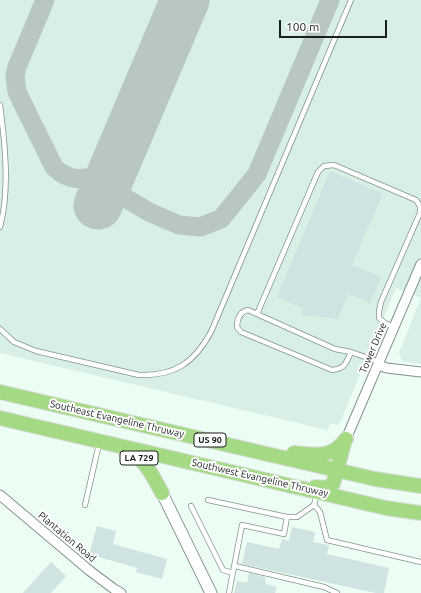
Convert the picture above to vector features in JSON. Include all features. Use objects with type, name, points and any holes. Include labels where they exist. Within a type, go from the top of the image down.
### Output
[{"type":"highway","name":"Southeast Evangeline Thruway","points":[[0,392],[375,479],[421,486]]},
{"type":"highway","points":[[0,418],[100,442]]},
{"type":"highway","points":[[250,450],[323,454],[335,450],[346,439]]},
{"type":"highway","points":[[299,486],[324,488],[329,487],[334,483],[346,439]]},
{"type":"highway","name":"Southwest Evangeline Thruway","points":[[100,442],[299,486],[316,498],[421,513]]},
{"type":"highway","name":"LA 729","points":[[100,442],[131,453],[141,460],[162,493]]},
{"type":"highway","name":"LA 729","points":[[162,493],[158,479],[159,471],[167,463],[181,460]]},
{"type":"highway","points":[[299,486],[314,480],[317,476],[316,469],[310,464]]},
{"type":"street","name":"Tower Drive","points":[[346,439],[421,264]]},
{"type":"street","points":[[379,364],[387,368],[421,372]]},
{"type":"street","name":"LA 729","points":[[162,493],[211,593]]},
{"type":"street","name":"Plantation Road","points":[[0,495],[90,571],[121,593]]},
{"type":"lane","points":[[0,330],[14,342],[36,351],[139,375],[165,373],[185,364],[196,356],[211,332],[351,0]]},
{"type":"lane","points":[[0,105],[5,168],[4,205],[0,227]]},
{"type":"lane","points":[[258,314],[318,172],[324,166],[334,165],[416,200],[420,206],[420,213],[381,302],[379,311],[379,318],[385,323],[394,327]]},
{"type":"lane","points":[[351,352],[346,364],[340,370],[332,370],[241,332],[237,327],[237,318],[244,311],[248,310],[335,349],[351,352],[379,364]]},
{"type":"lane","points":[[85,505],[100,442]]},
{"type":"lane","points":[[208,500],[287,517],[297,517],[316,498],[326,540],[421,562]]},
{"type":"lane","points":[[191,506],[223,570],[233,573]]},
{"type":"lane","points":[[230,593],[242,525],[284,534],[287,517]]},
{"type":"lane","points":[[235,566],[324,587],[337,593]]},
{"type":"shaded area","points":[[0,0],[421,0],[421,298],[396,288],[339,425],[330,423],[328,430],[0,353]]},
{"type":"shaded area","points":[[421,298],[421,364],[402,361],[399,353]]},
{"type":"building","points":[[330,171],[383,194],[352,265],[381,277],[370,303],[348,294],[338,319],[301,315],[302,308],[277,297]]},
{"type":"building","points":[[97,526],[116,531],[113,544],[167,559],[162,579],[136,572],[137,568],[89,554]]},
{"type":"building","points":[[292,527],[315,532],[313,542],[329,545],[327,554],[389,568],[384,593],[376,593],[242,564],[247,542],[279,549],[282,539],[289,541]]},
{"type":"building","points":[[51,562],[66,576],[51,593],[23,593]]},
{"type":"building","points":[[249,573],[265,577],[266,584],[277,587],[275,593],[234,593],[237,581],[247,583]]},
{"type":"taxiway","points":[[45,0],[17,67],[15,76],[17,92],[54,167],[61,173],[75,178],[89,178],[112,172],[122,196],[149,212],[179,225],[200,227],[221,219],[257,174],[330,0]]},
{"type":"runway","points":[[98,205],[185,0]]}]
